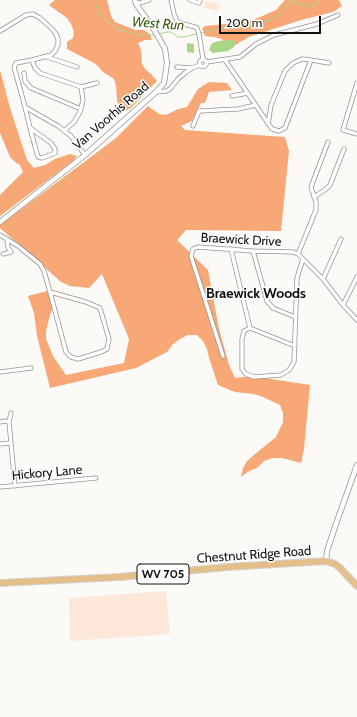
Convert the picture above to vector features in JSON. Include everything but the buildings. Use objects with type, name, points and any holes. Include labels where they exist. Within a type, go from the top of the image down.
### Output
[{"type":"main road","name":"Chestnut Ridge Road","points":[[0,583],[120,577],[228,567],[326,561],[335,564],[340,568],[357,586]]},
{"type":"street","points":[[136,2],[149,0]]},
{"type":"street","points":[[156,92],[170,89],[178,79],[192,68],[200,65],[204,66],[206,64],[197,28],[177,21],[171,0]]},
{"type":"street","points":[[190,0],[199,3],[200,0]]},
{"type":"street","name":"Van Voorhis Road","points":[[0,222],[85,155],[156,92],[164,83],[167,63],[165,49],[136,2]]},
{"type":"street","points":[[0,31],[26,15],[33,14],[38,16],[52,29],[58,39],[58,45],[51,55],[16,63],[14,67],[24,107],[38,157],[42,158],[55,153],[55,149],[51,143],[30,128]]},
{"type":"street","points":[[200,65],[200,61],[205,60],[225,60],[240,57],[256,44],[274,35],[317,24],[338,14]]},
{"type":"street","points":[[46,57],[76,67]]},
{"type":"street","points":[[268,124],[271,105],[285,71],[293,63],[302,59],[329,63]]},
{"type":"street","points":[[32,60],[34,68],[40,73],[81,87],[96,83]]},
{"type":"street","points":[[225,60],[268,124],[272,129],[279,131],[285,128],[311,60]]},
{"type":"street","points":[[177,67],[192,68]]},
{"type":"street","points":[[24,73],[26,83],[34,90],[81,109]]},
{"type":"street","points":[[357,83],[343,130],[357,134]]},
{"type":"street","points":[[64,131],[74,122],[81,109],[83,97],[81,87]]},
{"type":"street","points":[[232,96],[248,93]]},
{"type":"street","points":[[193,126],[199,111],[238,109],[256,105]]},
{"type":"street","points":[[24,107],[58,126],[71,136],[85,155]]},
{"type":"street","points":[[298,254],[316,210],[316,202],[312,187],[328,142]]},
{"type":"street","points":[[314,197],[330,185],[344,149]]},
{"type":"street","points":[[0,235],[18,246],[40,264],[44,271],[66,352],[71,357],[78,359],[107,349],[109,339],[100,308],[86,302],[50,292]]},
{"type":"street","points":[[323,279],[341,239]]},
{"type":"street","points":[[3,254],[11,252],[8,247],[7,240]]},
{"type":"street","name":"Braewick Drive","points":[[223,356],[191,256],[193,249],[198,247],[293,252],[298,254],[323,279],[343,305],[357,320]]},
{"type":"street","points":[[231,249],[250,328]]},
{"type":"street","points":[[253,251],[267,301],[273,308],[295,317]]},
{"type":"street","points":[[295,346],[250,328],[244,331],[242,339],[242,369],[246,374],[254,377],[281,375],[289,370],[294,362],[295,346],[296,278],[303,259]]},
{"type":"street","points":[[343,305],[357,277]]},
{"type":"street","points":[[0,372],[31,368]]},
{"type":"street","points":[[10,413],[9,422],[15,486]]},
{"type":"street","points":[[0,422],[9,422]]},
{"type":"street","points":[[0,444],[11,443]]},
{"type":"street","points":[[326,561],[327,551],[357,465]]},
{"type":"street","name":"Hickory Lane","points":[[0,487],[96,478]]},
{"type":"shaded area","points":[[55,0],[107,0],[111,16],[115,22],[135,30],[144,30],[150,34],[152,40],[145,40],[138,43],[141,50],[142,64],[157,81],[131,108],[125,111],[119,107],[114,79],[92,62],[67,49],[67,42],[73,38],[74,32],[67,18],[49,5]]},
{"type":"shaded area","points":[[285,0],[339,0],[342,6],[333,12],[301,20],[249,37],[230,48],[226,48],[222,39],[205,36],[202,28],[205,26],[246,22],[276,10]]},
{"type":"shaded area","points":[[205,1],[220,4],[218,11],[203,8]]},
{"type":"shaded area","points":[[236,40],[234,47],[228,51],[213,53],[209,50],[212,43]]},
{"type":"shaded area","points":[[187,43],[194,44],[194,53],[187,52]]},
{"type":"shaded area","points":[[0,70],[10,108],[27,160],[34,168],[70,154],[77,156],[73,161],[0,216],[0,195],[23,172],[20,165],[10,157],[0,133]]},
{"type":"shaded area","points":[[209,82],[227,83],[232,90],[209,92],[205,103],[201,103],[192,121],[181,126],[185,130],[285,137],[289,151],[281,231],[186,230],[177,240],[208,270],[219,329],[229,365],[235,378],[252,376],[310,385],[304,449],[301,463],[282,458],[272,458],[264,461],[257,468],[249,471],[241,477],[243,468],[247,461],[276,437],[283,422],[283,413],[280,405],[254,394],[235,392],[218,385],[207,349],[203,341],[197,335],[188,335],[180,339],[172,345],[167,352],[136,368],[50,388],[37,336],[34,313],[28,296],[47,291],[53,307],[46,331],[46,339],[53,356],[66,375],[124,363],[129,339],[102,274],[89,288],[70,286],[61,282],[0,228],[0,225],[116,138],[148,106],[159,114],[166,115],[178,109],[187,107],[198,89]]},
{"type":"shaded area","points":[[166,591],[170,634],[70,641],[69,598]]},
{"type":"waterway","name":"West Run","points":[[95,0],[100,15],[119,30],[140,35],[154,35]]},
{"type":"waterway","name":"West Run","points":[[159,34],[171,32],[178,37],[184,37],[218,29],[246,26],[278,16],[290,1],[300,5],[310,6],[320,0]]},
{"type":"district","name":"Braewick Woods","points":[[256,294]]}]
